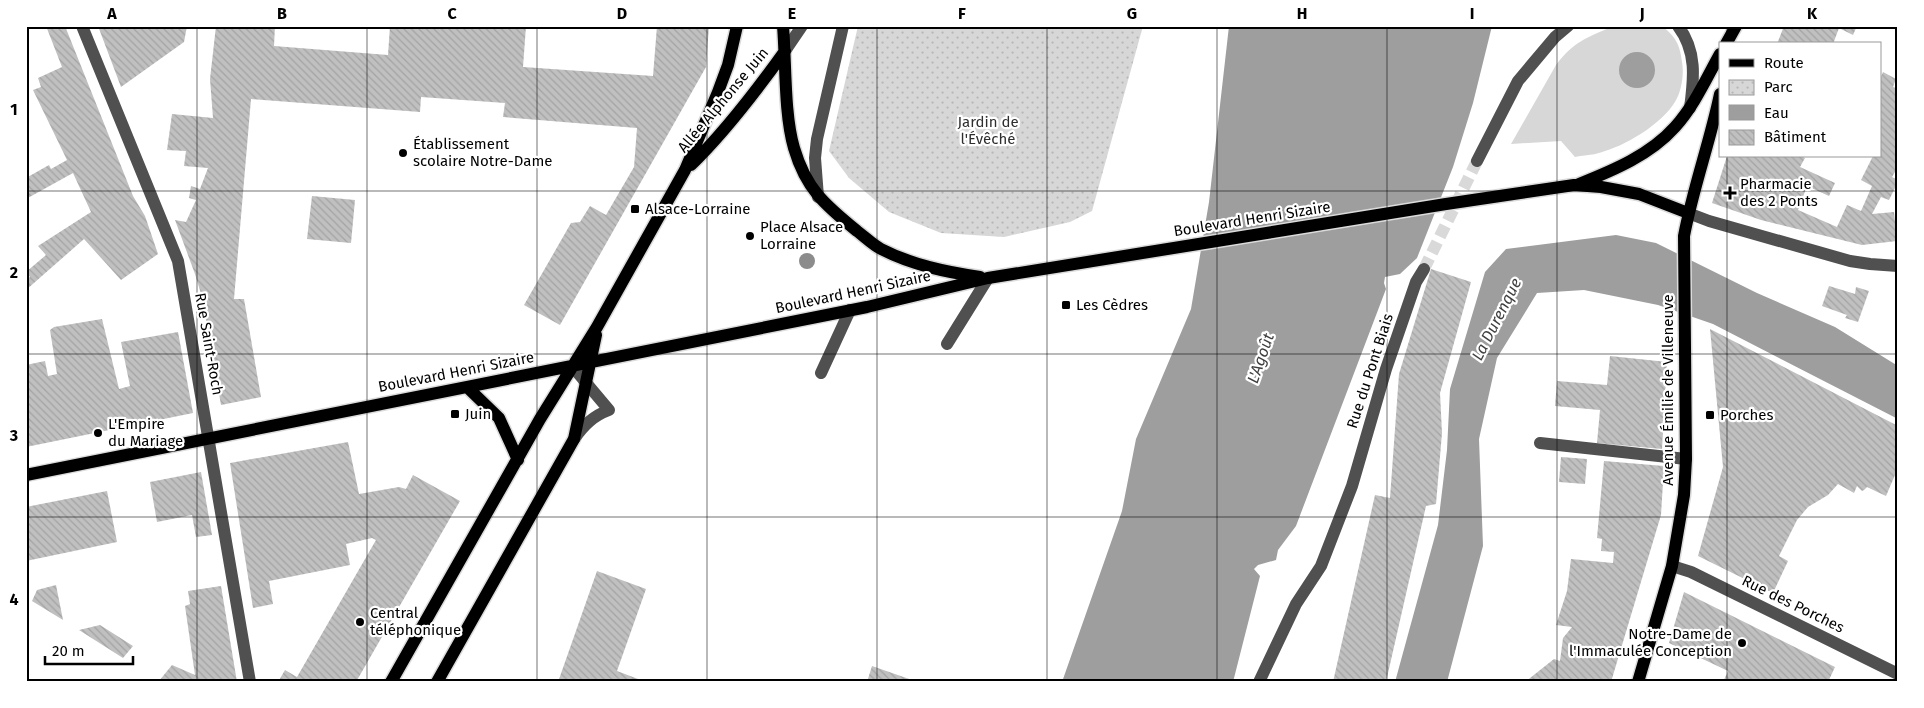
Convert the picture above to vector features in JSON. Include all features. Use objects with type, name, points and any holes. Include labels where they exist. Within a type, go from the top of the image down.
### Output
[{"type":"main road","name":"Allée Alphonse Juin","points":[[391,682],[572,366],[597,327],[685,170],[722,83],[737,26]]},
{"type":"main road","points":[[784,26],[788,112],[793,146],[802,171],[818,197],[880,249],[913,262],[948,272],[988,278]]},
{"type":"main road","points":[[1727,42],[1735,28]]},
{"type":"main road","points":[[1732,42],[1735,28]]},
{"type":"main road","name":"Allée Alphonse Juin","points":[[685,170],[711,145],[760,86],[785,51]]},
{"type":"main road","points":[[1574,185],[1612,171],[1661,142],[1690,108],[1719,56]]},
{"type":"main road","name":"Avenue Émilie de Villeneuve","points":[[1638,682],[1672,566],[1684,495],[1686,459],[1684,236],[1688,213],[1712,134],[1719,99]]},
{"type":"main road","name":"Boulevard Henri Sizaire","points":[[26,475],[850,310],[988,278],[1446,204],[1574,185],[1601,187],[1639,194],[1688,213]]},
{"type":"main road","name":"Allée Alphonse Juin","points":[[437,682],[574,439],[597,327]]},
{"type":"main road","points":[[467,387],[499,418],[518,460]]},
{"type":"street","name":"Rue Saint-Roch","points":[[82,26],[178,261],[250,682]]},
{"type":"street","name":"Allée Alphonse Juin","points":[[785,51],[802,26]]},
{"type":"street","points":[[818,197],[815,158],[817,139],[843,26]]},
{"type":"street","points":[[1476,162],[1518,81],[1555,37],[1568,26]]},
{"type":"street","points":[[1678,26],[1692,50],[1694,70],[1690,108]]},
{"type":"street","points":[[1688,213],[1728,227],[1850,261],[1898,266]]},
{"type":"street","name":"Rue du Pont Biais","points":[[1259,682],[1296,604],[1320,566],[1352,486],[1386,369],[1416,282],[1424,269]]},
{"type":"street","points":[[947,344],[988,278]]},
{"type":"street","points":[[821,373],[850,310]]},
{"type":"street","points":[[572,366],[608,410],[596,415],[574,439]]},
{"type":"street","points":[[1540,443],[1686,459]]},
{"type":"street","name":"Rue des Porches","points":[[1672,566],[1691,572],[1898,674]]},
{"type":"green space","name":"Jardin de l'Évêché","points":[[858,26],[1143,26],[1092,211],[1070,222],[1004,237],[941,233],[889,212],[849,178],[829,151]]},
{"type":"green space","points":[[1613,26],[1662,26],[1671,34],[1676,42],[1683,70],[1681,88],[1673,105],[1666,114],[1636,137],[1615,148],[1594,154],[1575,157],[1561,141],[1511,144],[1556,65],[1575,45]]},
{"type":"water","name":"L'Agoût","points":[[1229,26],[1492,26],[1473,103],[1453,167],[1417,258],[1400,274],[1385,277],[1386,289],[1296,526],[1278,550],[1276,560],[1258,565],[1254,569],[1260,576],[1233,682],[1062,682],[1122,511],[1136,439],[1191,309],[1209,202]]},
{"type":"water","points":[[1637,52],[1644,53],[1650,57],[1654,63],[1654,77],[1650,83],[1644,87],[1637,88],[1630,87],[1624,83],[1620,77],[1619,70],[1620,63],[1624,57],[1630,53]]},
{"type":"water","name":"La Durenque","points":[[1616,235],[1656,243],[1757,293],[1835,327],[1898,366],[1898,419],[1713,324],[1658,305],[1584,290],[1537,293],[1497,358],[1479,439],[1483,546],[1447,682],[1395,682],[1438,525],[1447,450],[1450,389],[1485,272],[1506,249]]},
{"type":"building","points":[[46,26],[65,26],[133,196],[145,216],[158,254],[121,280],[84,239],[26,290],[26,280],[30,277],[26,272],[46,255],[38,246],[91,212],[73,173],[26,199],[26,178],[49,165],[51,169],[67,160],[33,90],[41,87],[38,78],[62,67]]},
{"type":"building","points":[[98,26],[187,26],[184,42],[121,87]]},
{"type":"building","points":[[216,26],[275,26],[274,46],[388,55],[390,26],[526,26],[523,67],[653,76],[657,26],[709,26],[706,67],[560,325],[524,305],[571,223],[580,222],[590,206],[606,215],[634,167],[637,128],[503,117],[505,103],[421,97],[420,112],[251,99],[234,299],[244,299],[261,397],[221,405],[202,297],[175,220],[186,222],[196,200],[189,198],[191,186],[200,189],[208,168],[184,166],[186,151],[167,150],[172,114],[213,118],[210,79]]},
{"type":"building","points":[[1784,26],[1857,26],[1853,35],[1839,28],[1834,42],[1778,42]]},
{"type":"building","points":[[1883,72],[1896,79],[1893,87],[1898,89],[1898,167],[1892,177],[1898,180],[1898,182],[1889,200],[1881,197],[1872,214],[1894,212],[1897,241],[1862,245],[1761,220],[1712,203],[1726,158],[1805,158],[1800,167],[1835,183],[1829,196],[1807,186],[1798,210],[1837,227],[1847,205],[1861,211],[1872,186],[1861,180],[1872,158],[1882,158]]},
{"type":"building","points":[[312,196],[355,200],[351,243],[307,239]]},
{"type":"building","points":[[1431,269],[1471,282],[1440,393],[1442,433],[1436,504],[1426,506],[1386,682],[1333,682],[1375,495],[1390,498],[1399,374]]},
{"type":"building","points":[[1829,286],[1855,294],[1856,287],[1869,291],[1858,322],[1845,318],[1847,315],[1822,306]]},
{"type":"building","points":[[102,319],[119,389],[130,386],[121,342],[178,332],[193,413],[26,447],[26,365],[45,361],[48,376],[57,374],[50,330],[54,327]]},
{"type":"building","points":[[1710,329],[1898,426],[1898,468],[1886,496],[1867,487],[1862,491],[1857,486],[1854,493],[1838,484],[1828,495],[1808,507],[1797,520],[1779,556],[1788,561],[1773,593],[1698,556],[1723,467]]},
{"type":"building","points":[[1610,356],[1667,362],[1662,449],[1597,443],[1600,410],[1555,406],[1557,381],[1607,385]]},
{"type":"building","name":"Central téléphonique","points":[[348,442],[359,494],[399,487],[406,489],[413,475],[460,501],[356,682],[278,682],[285,670],[297,677],[376,540],[372,538],[346,544],[350,565],[269,581],[273,604],[253,608],[230,463]]},
{"type":"building","points":[[1561,457],[1587,459],[1585,484],[1559,482]]},
{"type":"building","points":[[1604,461],[1664,466],[1661,515],[1611,682],[1525,682],[1554,659],[1560,661],[1563,638],[1572,627],[1556,625],[1567,591],[1571,559],[1613,563],[1614,552],[1601,551],[1602,539],[1597,538]]},
{"type":"building","points":[[201,472],[212,535],[196,537],[192,515],[157,522],[150,482]]},
{"type":"building","points":[[107,491],[117,542],[26,561],[26,507]]},
{"type":"building","points":[[597,571],[646,589],[617,671],[646,682],[558,682]]},
{"type":"building","points":[[56,585],[63,620],[32,601],[37,590]]},
{"type":"building","points":[[221,586],[237,682],[159,681],[172,665],[195,675],[185,606],[190,604],[188,591]]},
{"type":"building","name":"Notre-Dame de l'Immaculée Conception","points":[[1684,592],[1835,667],[1828,682],[1723,682],[1728,671],[1669,643]]},
{"type":"building","points":[[100,625],[133,646],[123,658],[79,630]]},
{"type":"building","points":[[872,666],[915,681],[915,682],[867,682]]},
{"type":"tunnel","points":[[1424,269],[1477,161]]},
{"type":"place","name":"Établissement scolaire Notre-Dame","points":[[403,153]]},
{"type":"place","name":"Pharmacie des 2 Ponts","points":[[1730,193]]},
{"type":"place","name":"Alsace-Lorraine","points":[[635,209]]},
{"type":"place","name":"Place Alsace Lorraine","points":[[750,236]]},
{"type":"place","name":"Les Cèdres","points":[[1066,305]]},
{"type":"place","name":"Juin","points":[[455,414]]},
{"type":"place","name":"Porches","points":[[1710,415]]},
{"type":"place","name":"L'Empire du Mariage","points":[[98,433]]},
{"type":"place","name":"Central téléphonique","points":[[360,622]]},
{"type":"place","name":"Notre-Dame de l'Immaculée Conception","points":[[1742,643]]}]
